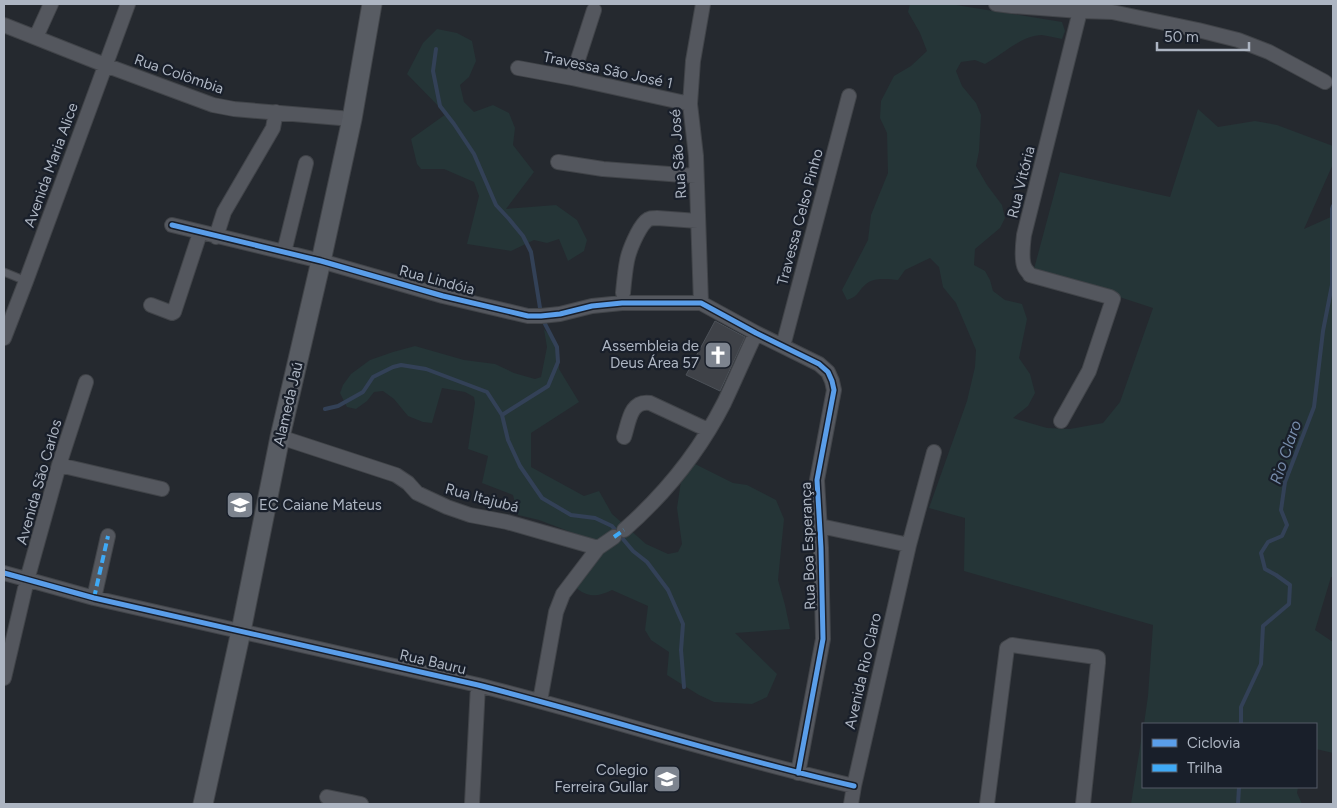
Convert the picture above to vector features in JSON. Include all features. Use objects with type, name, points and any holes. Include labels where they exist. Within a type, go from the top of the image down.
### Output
[{"type":"main road","name":"Alameda Jaú","points":[[203,804],[241,631],[280,437],[352,119],[372,4]]},
{"type":"street","points":[[36,37],[51,4]]},
{"type":"street","name":"Avenida Maria Alice","points":[[4,338],[128,4]]},
{"type":"street","name":"Rua São José","points":[[701,303],[696,156],[690,104],[693,61],[703,4]]},
{"type":"street","points":[[996,4],[1047,6],[1080,11],[1112,12],[1198,30],[1238,40],[1269,52],[1325,82]]},
{"type":"street","points":[[572,78],[594,10]]},
{"type":"street","name":"Rua Vitória","points":[[1061,420],[1089,371],[1113,299],[1030,274],[1025,269],[1024,261],[1024,235],[1080,11]]},
{"type":"street","name":"Rua Colômbia","points":[[4,25],[213,105],[234,109],[352,119]]},
{"type":"street","name":"Travessa São José 1","points":[[518,68],[690,104]]},
{"type":"street","name":"Travessa Celso Pinho","points":[[783,346],[849,96]]},
{"type":"street","points":[[216,237],[224,212],[273,128],[276,112]]},
{"type":"street","points":[[558,162],[603,169],[696,176]]},
{"type":"street","points":[[284,252],[306,163]]},
{"type":"street","points":[[623,293],[626,262],[646,221],[651,218],[657,218],[698,221]]},
{"type":"street","name":"Rua Lindóia","points":[[172,225],[321,261],[443,296],[528,316],[560,314],[592,306],[622,303],[701,303]]},
{"type":"street","points":[[151,305],[172,313],[174,312],[200,233]]},
{"type":"street","name":"Rua Boa Esperança","points":[[701,303],[819,364],[828,372],[834,390],[817,480],[823,639],[798,773]]},
{"type":"street","points":[[540,701],[558,602],[562,594],[598,548],[642,514],[669,486],[689,460],[723,404],[756,333]]},
{"type":"street","name":"Avenida São Carlos","points":[[4,678],[27,580],[59,465],[86,382]]},
{"type":"street","points":[[624,437],[633,410],[637,404],[644,402],[708,430]]},
{"type":"street","name":"Rua Itajubá","points":[[280,437],[396,475],[408,483],[417,493],[446,507],[470,515],[516,524],[598,548]]},
{"type":"street","name":"Avenida Rio Claro","points":[[851,804],[908,545],[934,452]]},
{"type":"street","points":[[59,465],[162,489]]},
{"type":"street","points":[[820,526],[908,545]]},
{"type":"street","points":[[94,598],[108,536]]},
{"type":"street","name":"Rua Bauru","points":[[4,573],[94,598],[478,685],[798,773],[854,786]]},
{"type":"street","points":[[987,804],[1008,648],[1012,645],[1098,658],[1083,804]]},
{"type":"street","points":[[472,804],[478,685]]},
{"type":"street","points":[[328,797],[361,804]]},
{"type":"lane","points":[[4,272],[26,281]]},
{"type":"shaded area","points":[[910,4],[950,4],[1062,22],[1065,31],[1062,39],[1042,35],[1027,38],[985,64],[975,60],[961,62],[956,71],[962,86],[976,103],[981,115],[979,151],[976,166],[1002,205],[1005,218],[1000,228],[975,249],[974,265],[985,271],[993,291],[1005,300],[1022,304],[1027,319],[1019,358],[1030,374],[1035,393],[1028,406],[1013,418],[1047,428],[1070,429],[1103,423],[1120,402],[1153,308],[1034,269],[1060,172],[1170,197],[1198,109],[1218,127],[1255,121],[1277,125],[1333,146],[1333,164],[1304,229],[1333,216],[1333,577],[1331,577],[1315,630],[1333,642],[1333,753],[1317,749],[1317,723],[1144,723],[1153,625],[964,571],[965,518],[929,508],[967,401],[975,367],[976,350],[956,303],[943,287],[939,267],[930,258],[905,270],[898,280],[881,279],[869,282],[856,295],[847,300],[842,290],[868,240],[871,215],[888,173],[887,133],[880,118],[881,101],[894,76],[911,66],[927,51],[920,33],[908,12]]},
{"type":"shaded area","points":[[437,29],[457,33],[472,41],[476,61],[469,77],[460,85],[464,102],[474,112],[493,105],[509,113],[515,128],[513,145],[534,172],[506,209],[556,205],[577,220],[587,240],[584,251],[568,261],[559,239],[547,243],[534,240],[511,251],[467,244],[479,196],[474,182],[444,169],[421,169],[417,164],[411,139],[446,114],[407,74],[423,43]]},
{"type":"shaded area","points":[[544,329],[559,347],[559,369],[579,402],[531,433],[531,467],[584,496],[599,491],[612,514],[646,544],[668,554],[678,552],[682,544],[677,508],[681,481],[695,464],[733,483],[747,485],[776,500],[784,519],[778,580],[790,629],[735,633],[777,674],[767,697],[752,704],[714,702],[699,695],[667,675],[669,652],[651,640],[645,630],[648,606],[612,590],[602,594],[589,595],[575,587],[599,559],[600,554],[592,540],[539,520],[518,515],[513,495],[482,483],[488,456],[468,449],[475,403],[474,397],[465,392],[442,388],[432,423],[423,422],[408,416],[394,399],[383,391],[374,392],[367,401],[356,409],[347,407],[340,393],[351,374],[370,360],[415,346],[464,360],[495,364],[514,373],[535,379],[541,377],[547,347]]},
{"type":"shaded area","points":[[1142,734],[1142,788],[1298,788],[1297,793],[1302,804],[1131,804]]},
{"type":"building","name":"Assembleia de Deus Área 57","points":[[715,321],[745,337],[720,391],[686,375]]},
{"type":"waterway","points":[[436,49],[433,71],[440,106],[474,154],[496,205],[523,236],[531,252],[541,314]]},
{"type":"waterway","name":"Rio Claro","points":[[1241,723],[1241,707],[1261,664],[1263,626],[1289,604],[1290,585],[1265,569],[1261,553],[1268,542],[1282,536],[1287,525],[1281,510],[1285,482],[1314,407],[1323,331],[1332,285],[1333,206]]},
{"type":"waterway","points":[[502,415],[548,386],[558,362],[557,347],[543,320]]},
{"type":"waterway","points":[[325,409],[338,406],[363,392],[373,377],[401,365],[426,369],[487,392],[502,415],[508,440],[520,466],[542,498],[571,515],[595,518],[612,526],[633,551],[647,562],[668,590],[683,624],[681,650],[684,687]]},
{"type":"waterway","name":"Rio Claro","points":[[1238,804],[1239,788]]},
{"type":"marked path","points":[[614,537],[624,530]]},
{"type":"marked path","points":[[94,598],[108,536]]},
{"type":"cycle path","points":[[172,225],[321,261],[443,296],[528,316],[560,314],[592,306],[622,303],[701,303],[819,364],[828,372],[834,390],[817,480],[823,639],[798,773]]},
{"type":"cycle path","points":[[4,573],[94,598],[478,685],[807,775],[854,786]]},
{"type":"place","name":"Assembleia de Deus Área 57","points":[[718,355]]},
{"type":"place","name":"EC Caiane Mateus","points":[[240,505]]},
{"type":"place","name":"Colegio Ferreira Gullar","points":[[667,779]]}]
